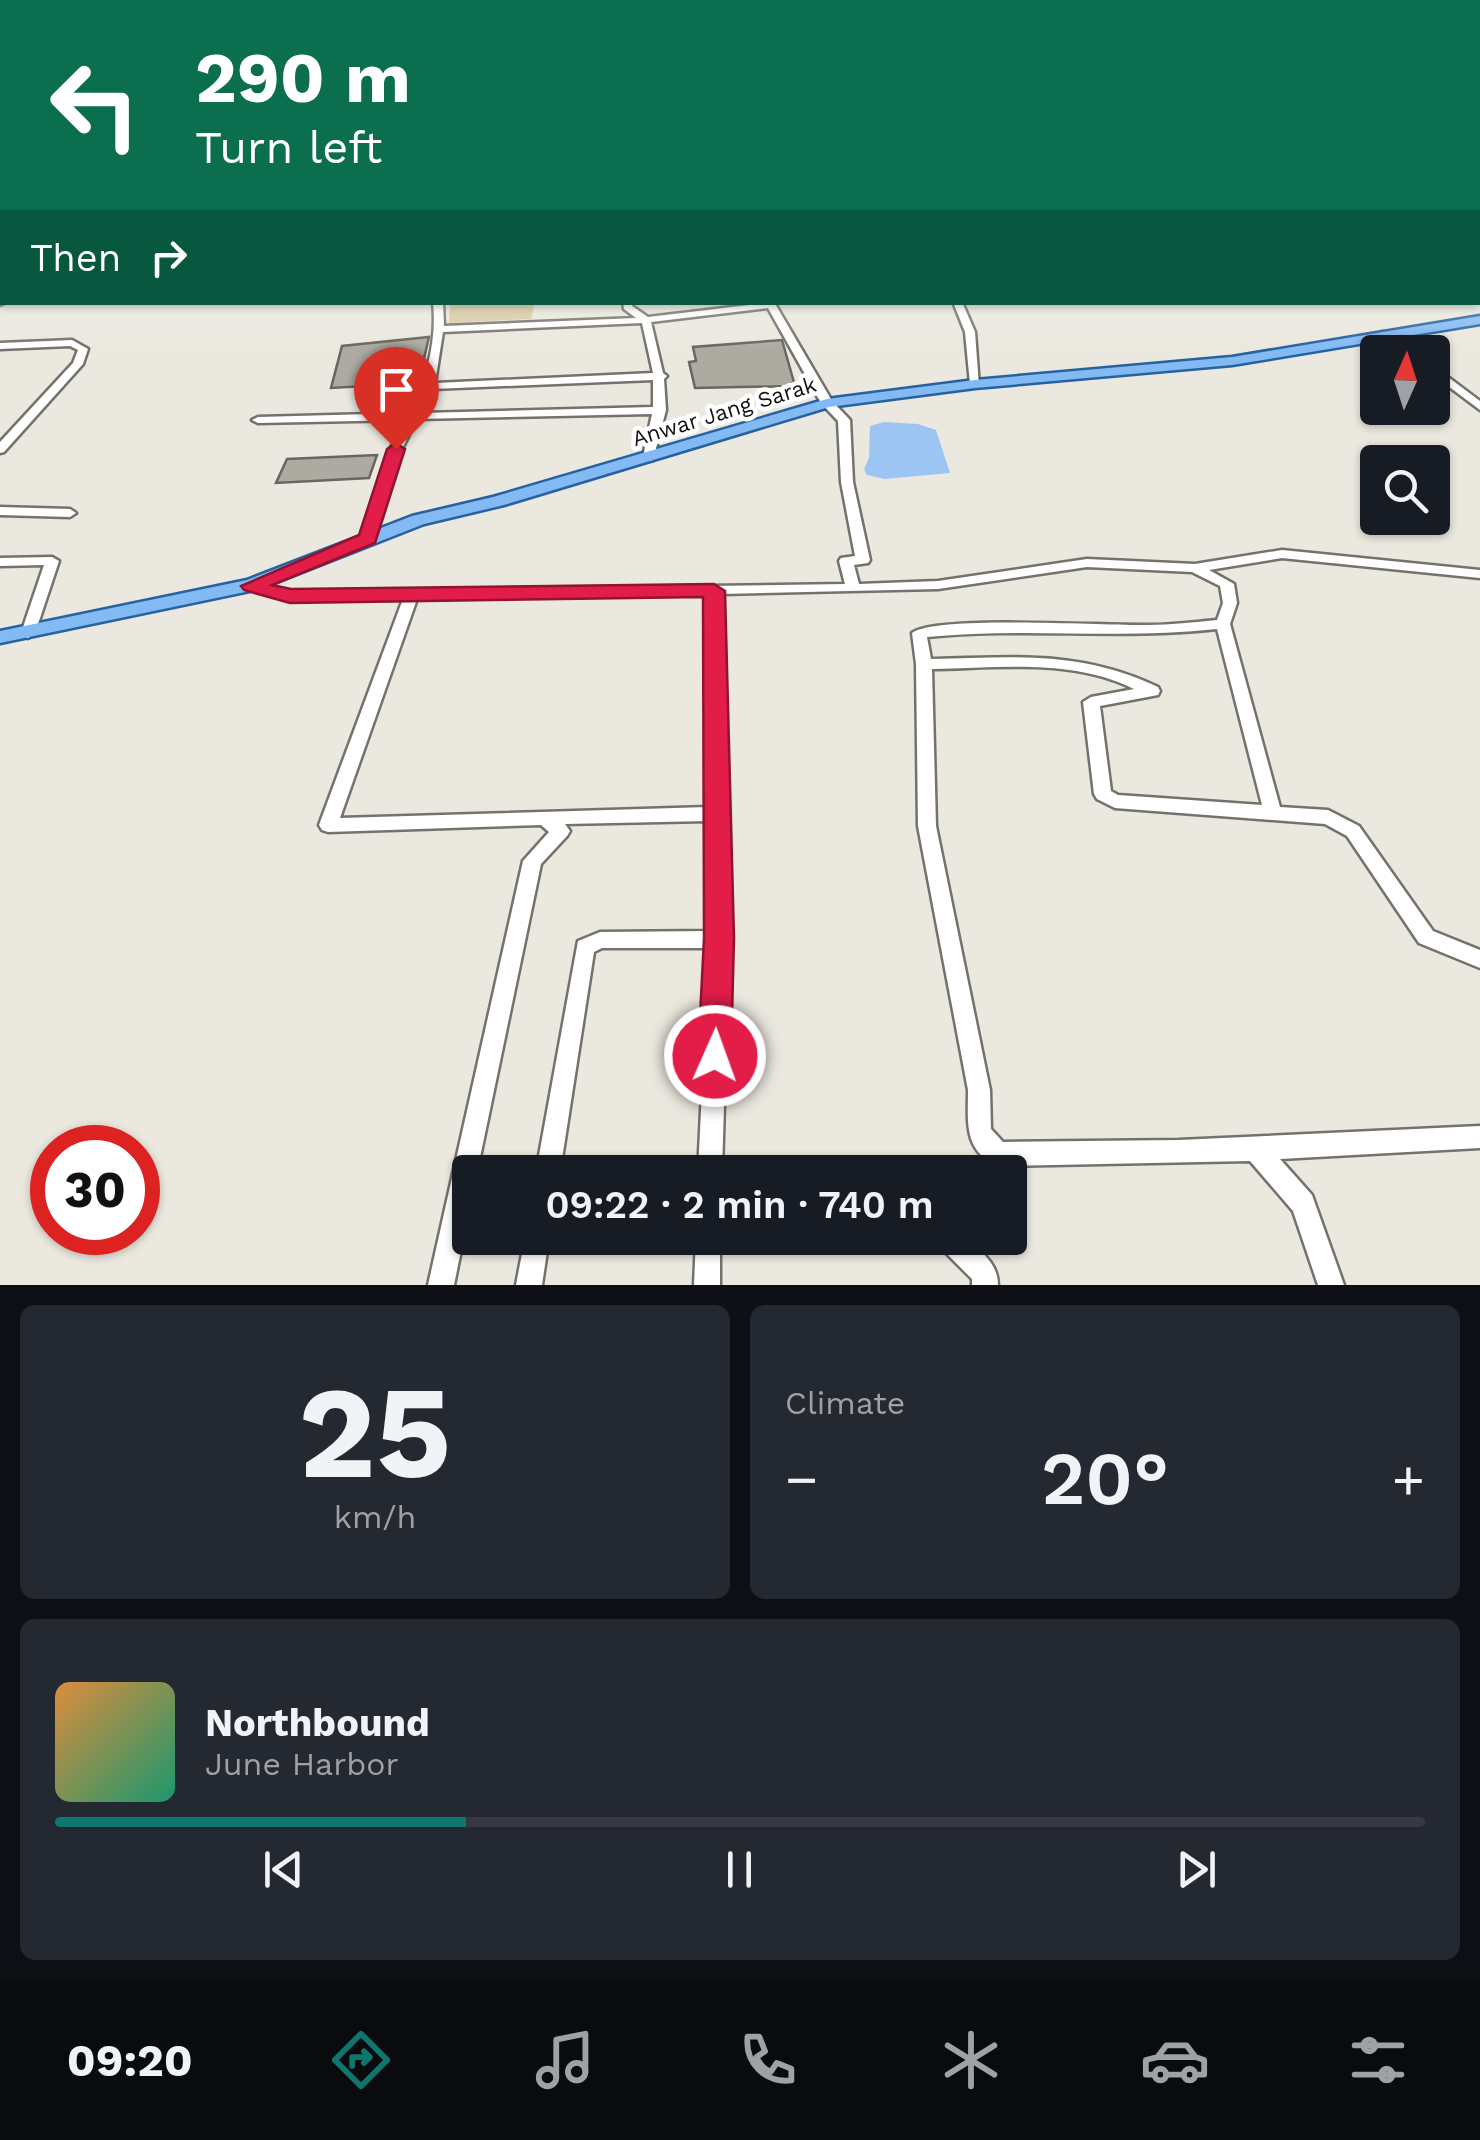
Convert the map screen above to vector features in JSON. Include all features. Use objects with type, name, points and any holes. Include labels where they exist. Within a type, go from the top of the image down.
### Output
[{"type":"main road","name":"Anwar Jang Sarak","points":[[1382,335],[1480,320]]},
{"type":"main road","name":"Anwar Jang Sarak","points":[[0,637],[252,586],[418,520],[827,403],[976,384],[1232,361],[1360,339]]},
{"type":"street","points":[[368,538],[388,470],[429,386],[438,305]]},
{"type":"street","points":[[627,305],[646,320],[662,376],[660,410],[649,457]]},
{"type":"street","points":[[438,329],[646,320],[762,305]]},
{"type":"street","points":[[771,305],[827,403],[844,420],[847,482],[863,560],[846,561],[853,588]]},
{"type":"street","points":[[959,305],[970,332],[976,384]]},
{"type":"street","points":[[0,346],[72,343],[83,349],[78,364],[0,449]]},
{"type":"street","points":[[429,386],[662,376]]},
{"type":"street","points":[[1450,383],[1480,407]]},
{"type":"street","points":[[258,420],[660,410]]},
{"type":"street","points":[[0,511],[70,513]]},
{"type":"street","points":[[252,586],[290,596],[853,588],[938,585],[1087,562],[1196,568],[1282,554],[1480,574]]},
{"type":"street","points":[[0,562],[52,562],[28,633]]},
{"type":"street","points":[[1196,568],[1227,584],[1230,603],[1224,624],[1272,813]]},
{"type":"street","points":[[711,1155],[719,938],[714,591]]},
{"type":"street","points":[[412,593],[328,825],[718,814]]},
{"type":"street","points":[[1224,624],[1171,632],[1004,625],[919,632],[924,664],[926,826],[980,1090],[979,1134],[998,1154],[1256,1150],[1480,1137]]},
{"type":"street","points":[[924,664],[1079,664],[1133,679],[1152,690],[1092,702],[1103,794],[1115,801],[1328,817],[1354,831],[1426,938],[1480,959]]},
{"type":"street","points":[[441,1285],[532,860],[561,831],[545,818]]},
{"type":"street","points":[[551,1155],[585,947],[600,940],[719,938]]},
{"type":"street","points":[[1256,1150],[1303,1204],[1331,1285]]},
{"type":"street","points":[[528,1285],[533,1255]]},
{"type":"street","points":[[707,1285],[708,1255]]},
{"type":"street","points":[[966,1255],[984,1274],[985,1285]]},
{"type":"shaded area","points":[[450,305],[534,305],[531,319],[449,323]]},
{"type":"water","points":[[884,422],[918,424],[936,430],[950,473],[885,479],[867,475],[864,469],[869,458],[870,426]]},
{"type":"building","points":[[429,337],[418,384],[406,384],[404,394],[383,396],[385,385],[331,388],[342,346]]},
{"type":"building","points":[[782,340],[795,386],[695,388],[689,362],[696,361],[693,347]]},
{"type":"building","points":[[377,455],[369,478],[276,483],[287,459]]},
{"type":"route","points":[[396,449],[368,538],[252,586],[290,596],[714,591],[719,938],[715,1056]]}]
